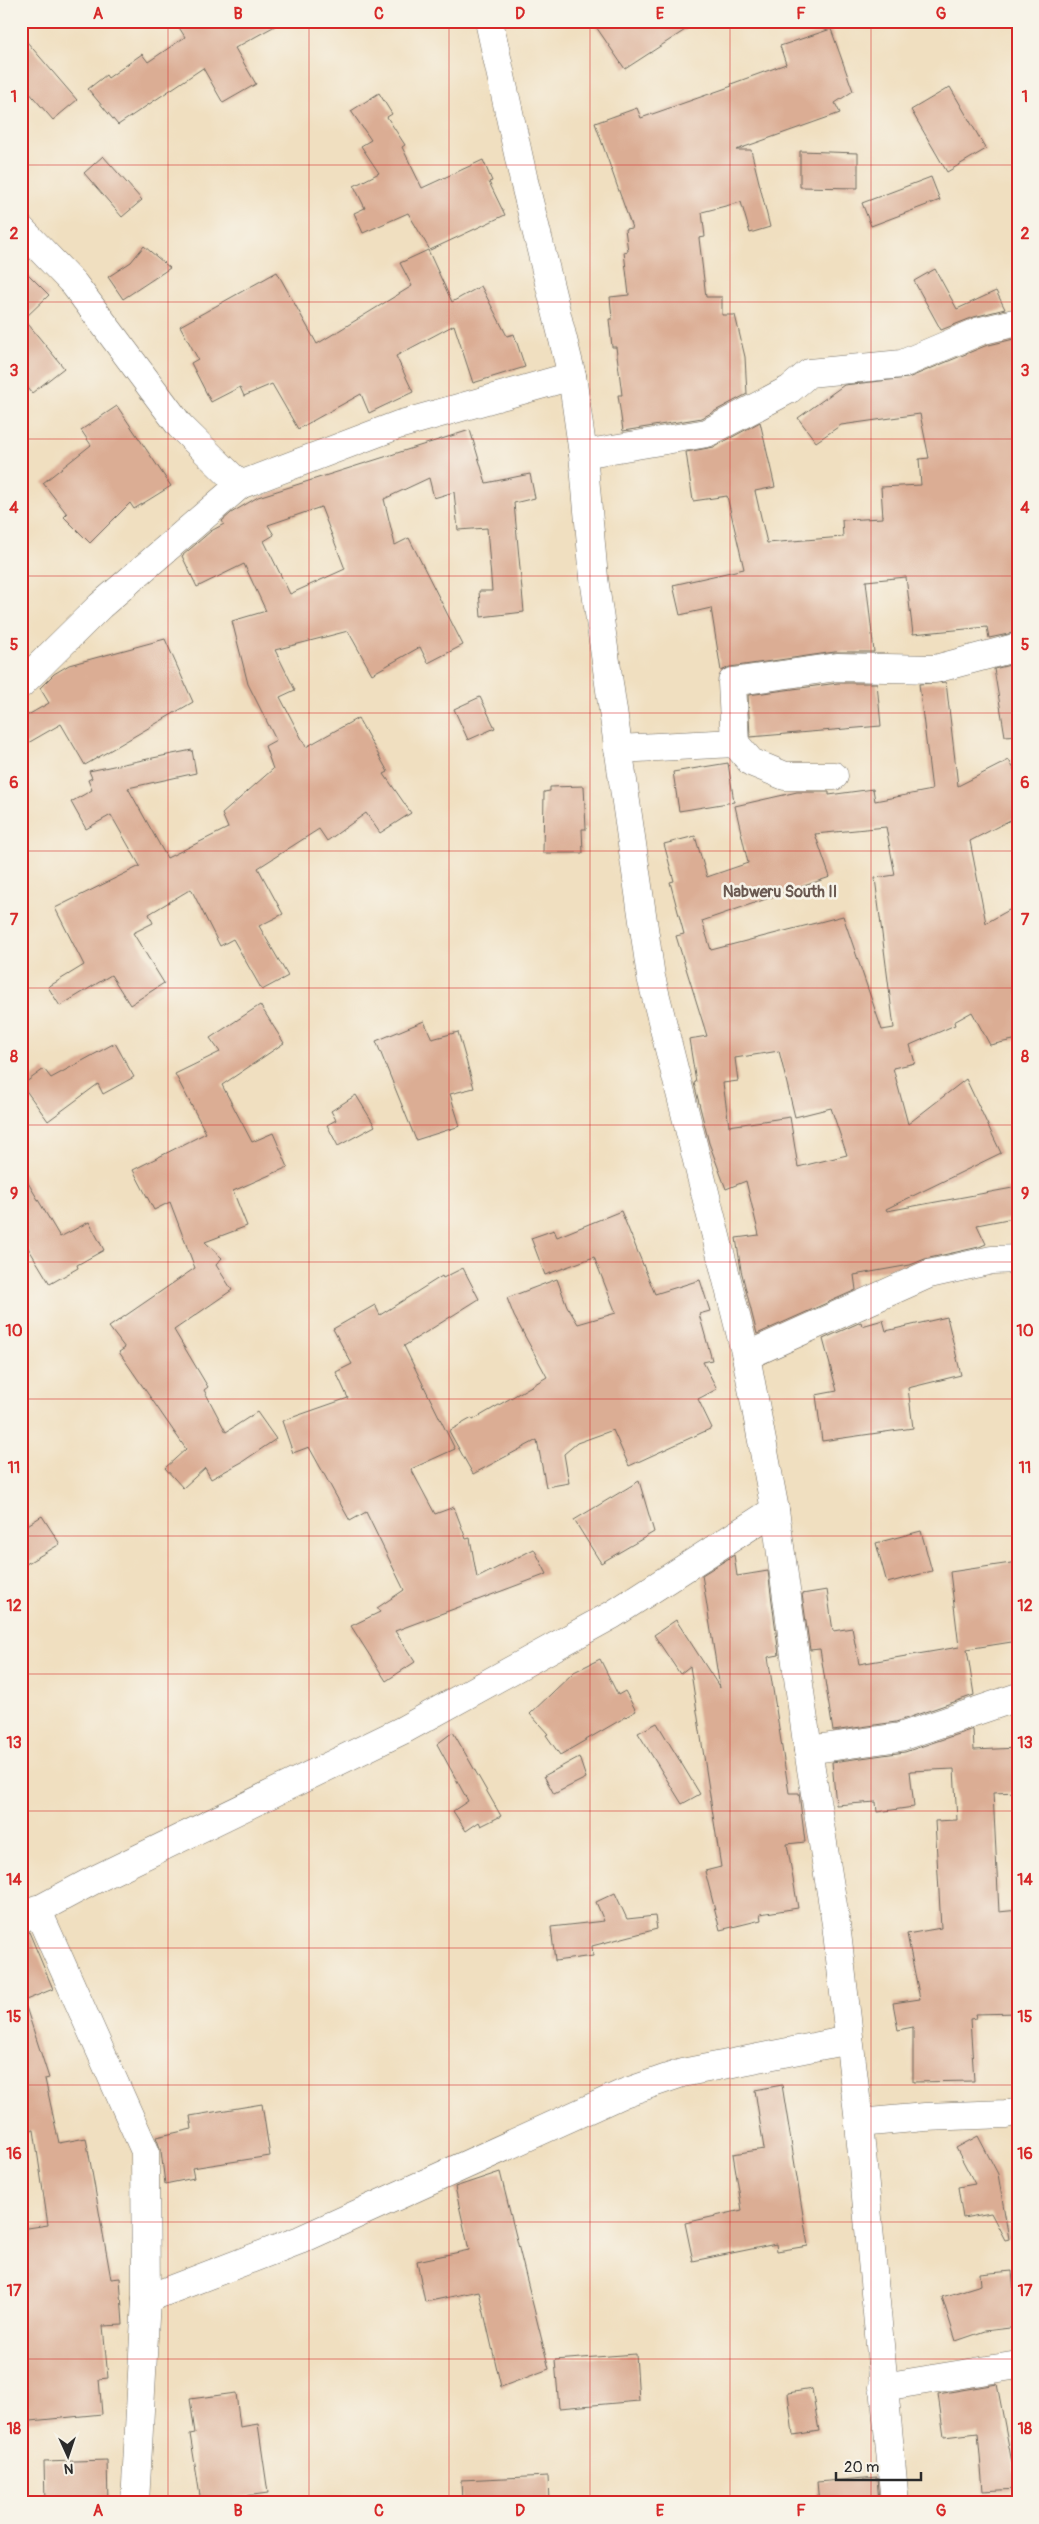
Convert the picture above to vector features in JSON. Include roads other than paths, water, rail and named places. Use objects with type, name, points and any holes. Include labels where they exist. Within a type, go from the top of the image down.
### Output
[{"type":"street","points":[[489,21],[524,181],[572,376],[583,454],[594,578],[651,977],[746,1356],[775,1510],[808,1750],[836,1924],[860,2123],[895,2503]]},
{"type":"street","points":[[21,229],[74,284],[180,426],[240,485]]},
{"type":"street","points":[[583,454],[708,433],[790,389],[809,373],[902,364],[980,332],[1018,322]]},
{"type":"street","points":[[21,684],[100,606],[240,485],[398,425],[572,376]]},
{"type":"street","points":[[834,776],[785,776],[751,762],[735,743],[732,682],[837,667],[935,668],[1018,647]]},
{"type":"street","points":[[618,749],[735,743]]},
{"type":"street","points":[[746,1356],[929,1274],[992,1260],[1018,1259]]},
{"type":"street","points":[[135,2503],[146,2299],[145,2151],[29,1914],[402,1730],[612,1615],[775,1510]]},
{"type":"street","points":[[808,1750],[900,1737],[1018,1697]]},
{"type":"street","points":[[146,2299],[300,2240],[624,2093],[682,2073],[850,2040]]},
{"type":"street","points":[[860,2123],[925,2117],[1006,2114],[1018,2111]]},
{"type":"street","points":[[883,2387],[1018,2365]]},
{"type":"district","name":"Nabweru South II","points":[[780,891]]}]
